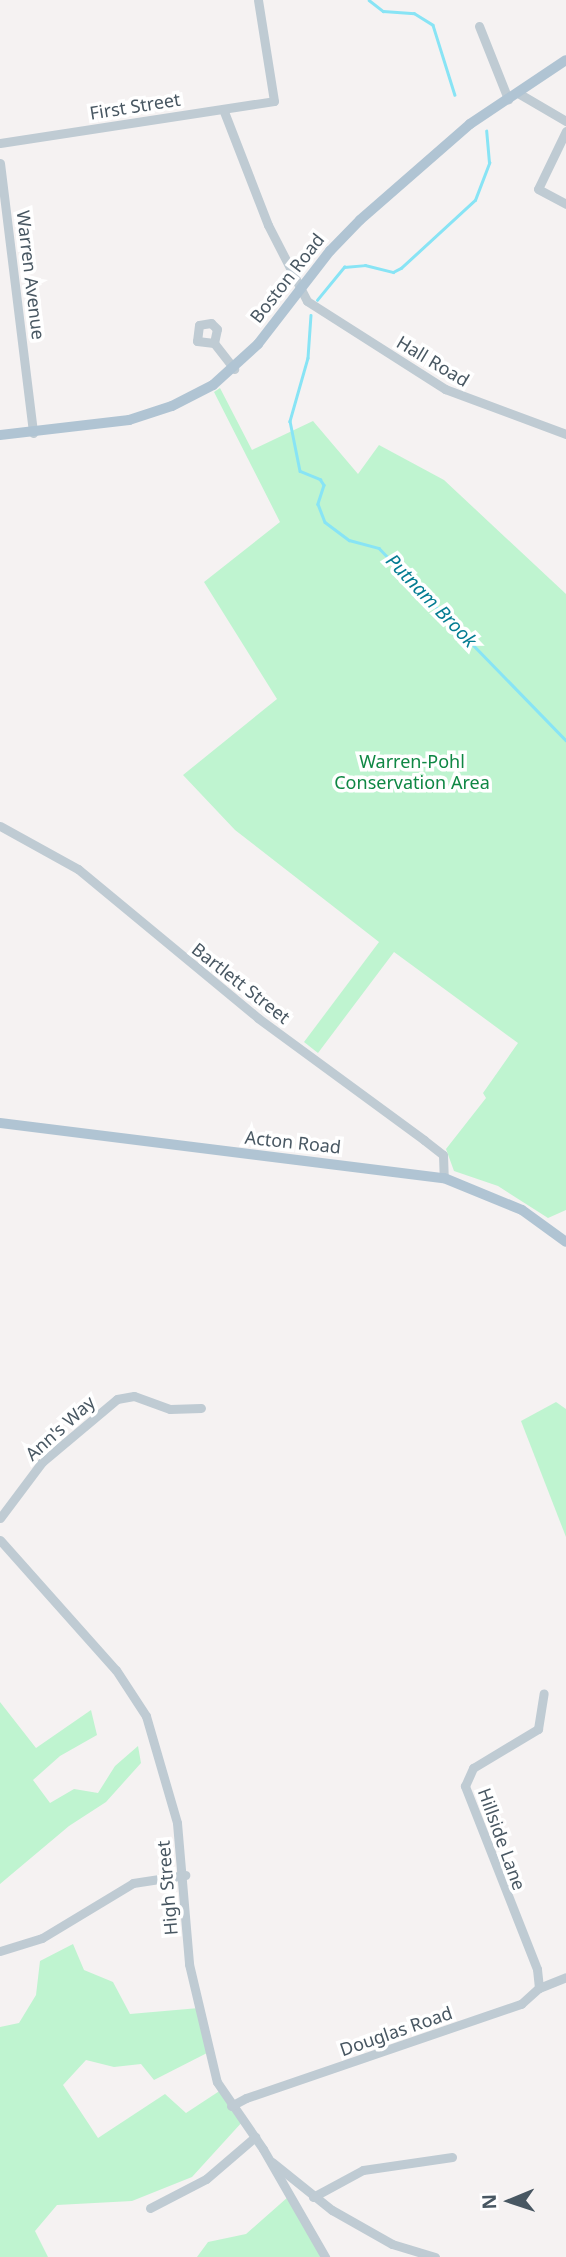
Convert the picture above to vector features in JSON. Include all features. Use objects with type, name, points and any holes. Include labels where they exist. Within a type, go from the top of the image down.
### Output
[{"type":"main road","name":"Boston Road","points":[[0,435],[33,433],[142,416],[199,394],[234,369],[360,220],[470,124],[566,60]]},
{"type":"main road","name":"Acton Road","points":[[0,1123],[444,1178],[522,1210],[566,1242]]},
{"type":"street","name":"First Street","points":[[0,143],[274,101],[258,0]]},
{"type":"street","points":[[479,26],[513,96],[566,121]]},
{"type":"street","points":[[223,109],[268,225],[299,289]]},
{"type":"street","points":[[566,131],[538,189],[566,204]]},
{"type":"street","name":"Warren Avenue","points":[[0,163],[33,433]]},
{"type":"street","name":"Hall Road","points":[[299,289],[310,304],[445,389],[566,434]]},
{"type":"street","points":[[214,343],[234,369]]},
{"type":"street","name":"Bartlett Street","points":[[0,826],[78,869],[258,1018],[434,1147],[443,1155],[444,1178]]},
{"type":"street","name":"Ann's Way","points":[[0,1518],[42,1462],[117,1399],[134,1396],[170,1409],[201,1408]]},
{"type":"street","name":"High Street","points":[[2,1547],[116,1670],[144,1712],[165,1770],[185,1875],[189,1964],[212,2064],[231,2106],[270,2161],[325,2257]]},
{"type":"street","name":"Hillside Lane","points":[[540,1988],[537,1969],[465,1786],[473,1768],[538,1729],[544,1693]]},
{"type":"street","points":[[0,1951],[42,1938],[133,1883],[185,1875]]},
{"type":"street","name":"Douglas Road","points":[[231,2106],[246,2098],[522,2004],[540,1988],[566,1977]]},
{"type":"street","points":[[150,2208],[206,2179],[255,2137]]},
{"type":"street","points":[[313,2197],[363,2170],[452,2157]]},
{"type":"street","points":[[270,2161],[313,2197],[392,2244],[435,2257]]},
{"type":"green space","name":"Warren-Pohl Conservation Area","points":[[220,388],[252,450],[313,421],[358,474],[379,445],[444,480],[566,594],[566,1210],[548,1218],[498,1186],[454,1171],[446,1149],[486,1098],[483,1093],[518,1043],[394,952],[318,1053],[304,1042],[379,942],[235,830],[183,775],[277,699],[204,582],[280,522],[214,392]]},
{"type":"green space","points":[[556,1402],[566,1409],[566,1537],[521,1421]]},
{"type":"green space","points":[[0,1702],[36,1748],[91,1710],[97,1735],[60,1756],[33,1780],[50,1803],[74,1789],[98,1793],[115,1766],[138,1746],[141,1763],[106,1802],[69,1826],[0,1884]]},
{"type":"green space","points":[[73,1944],[84,1970],[113,1982],[130,2014],[199,2008],[209,2052],[154,2080],[141,2064],[114,2067],[86,2060],[63,2085],[98,2138],[165,2094],[186,2113],[221,2090],[243,2121],[192,2177],[132,2201],[57,2205],[35,2231],[48,2257],[0,2257],[0,2027],[19,2023],[36,1995],[40,1961]]},
{"type":"green space","points":[[288,2197],[325,2257],[197,2257],[208,2242],[246,2234]]},
{"type":"waterway","name":"Putnam Brook","points":[[369,0],[383,11],[414,13],[433,25],[455,95]]},
{"type":"waterway","name":"Putnam Brook","points":[[317,300],[344,267],[365,265],[393,272],[401,268],[475,200],[489,163],[486,131]]},
{"type":"waterway","name":"Putnam Brook","points":[[311,315],[308,358],[290,421],[300,471],[320,479],[324,485],[318,504],[325,522],[349,540],[379,548],[566,740]]}]
